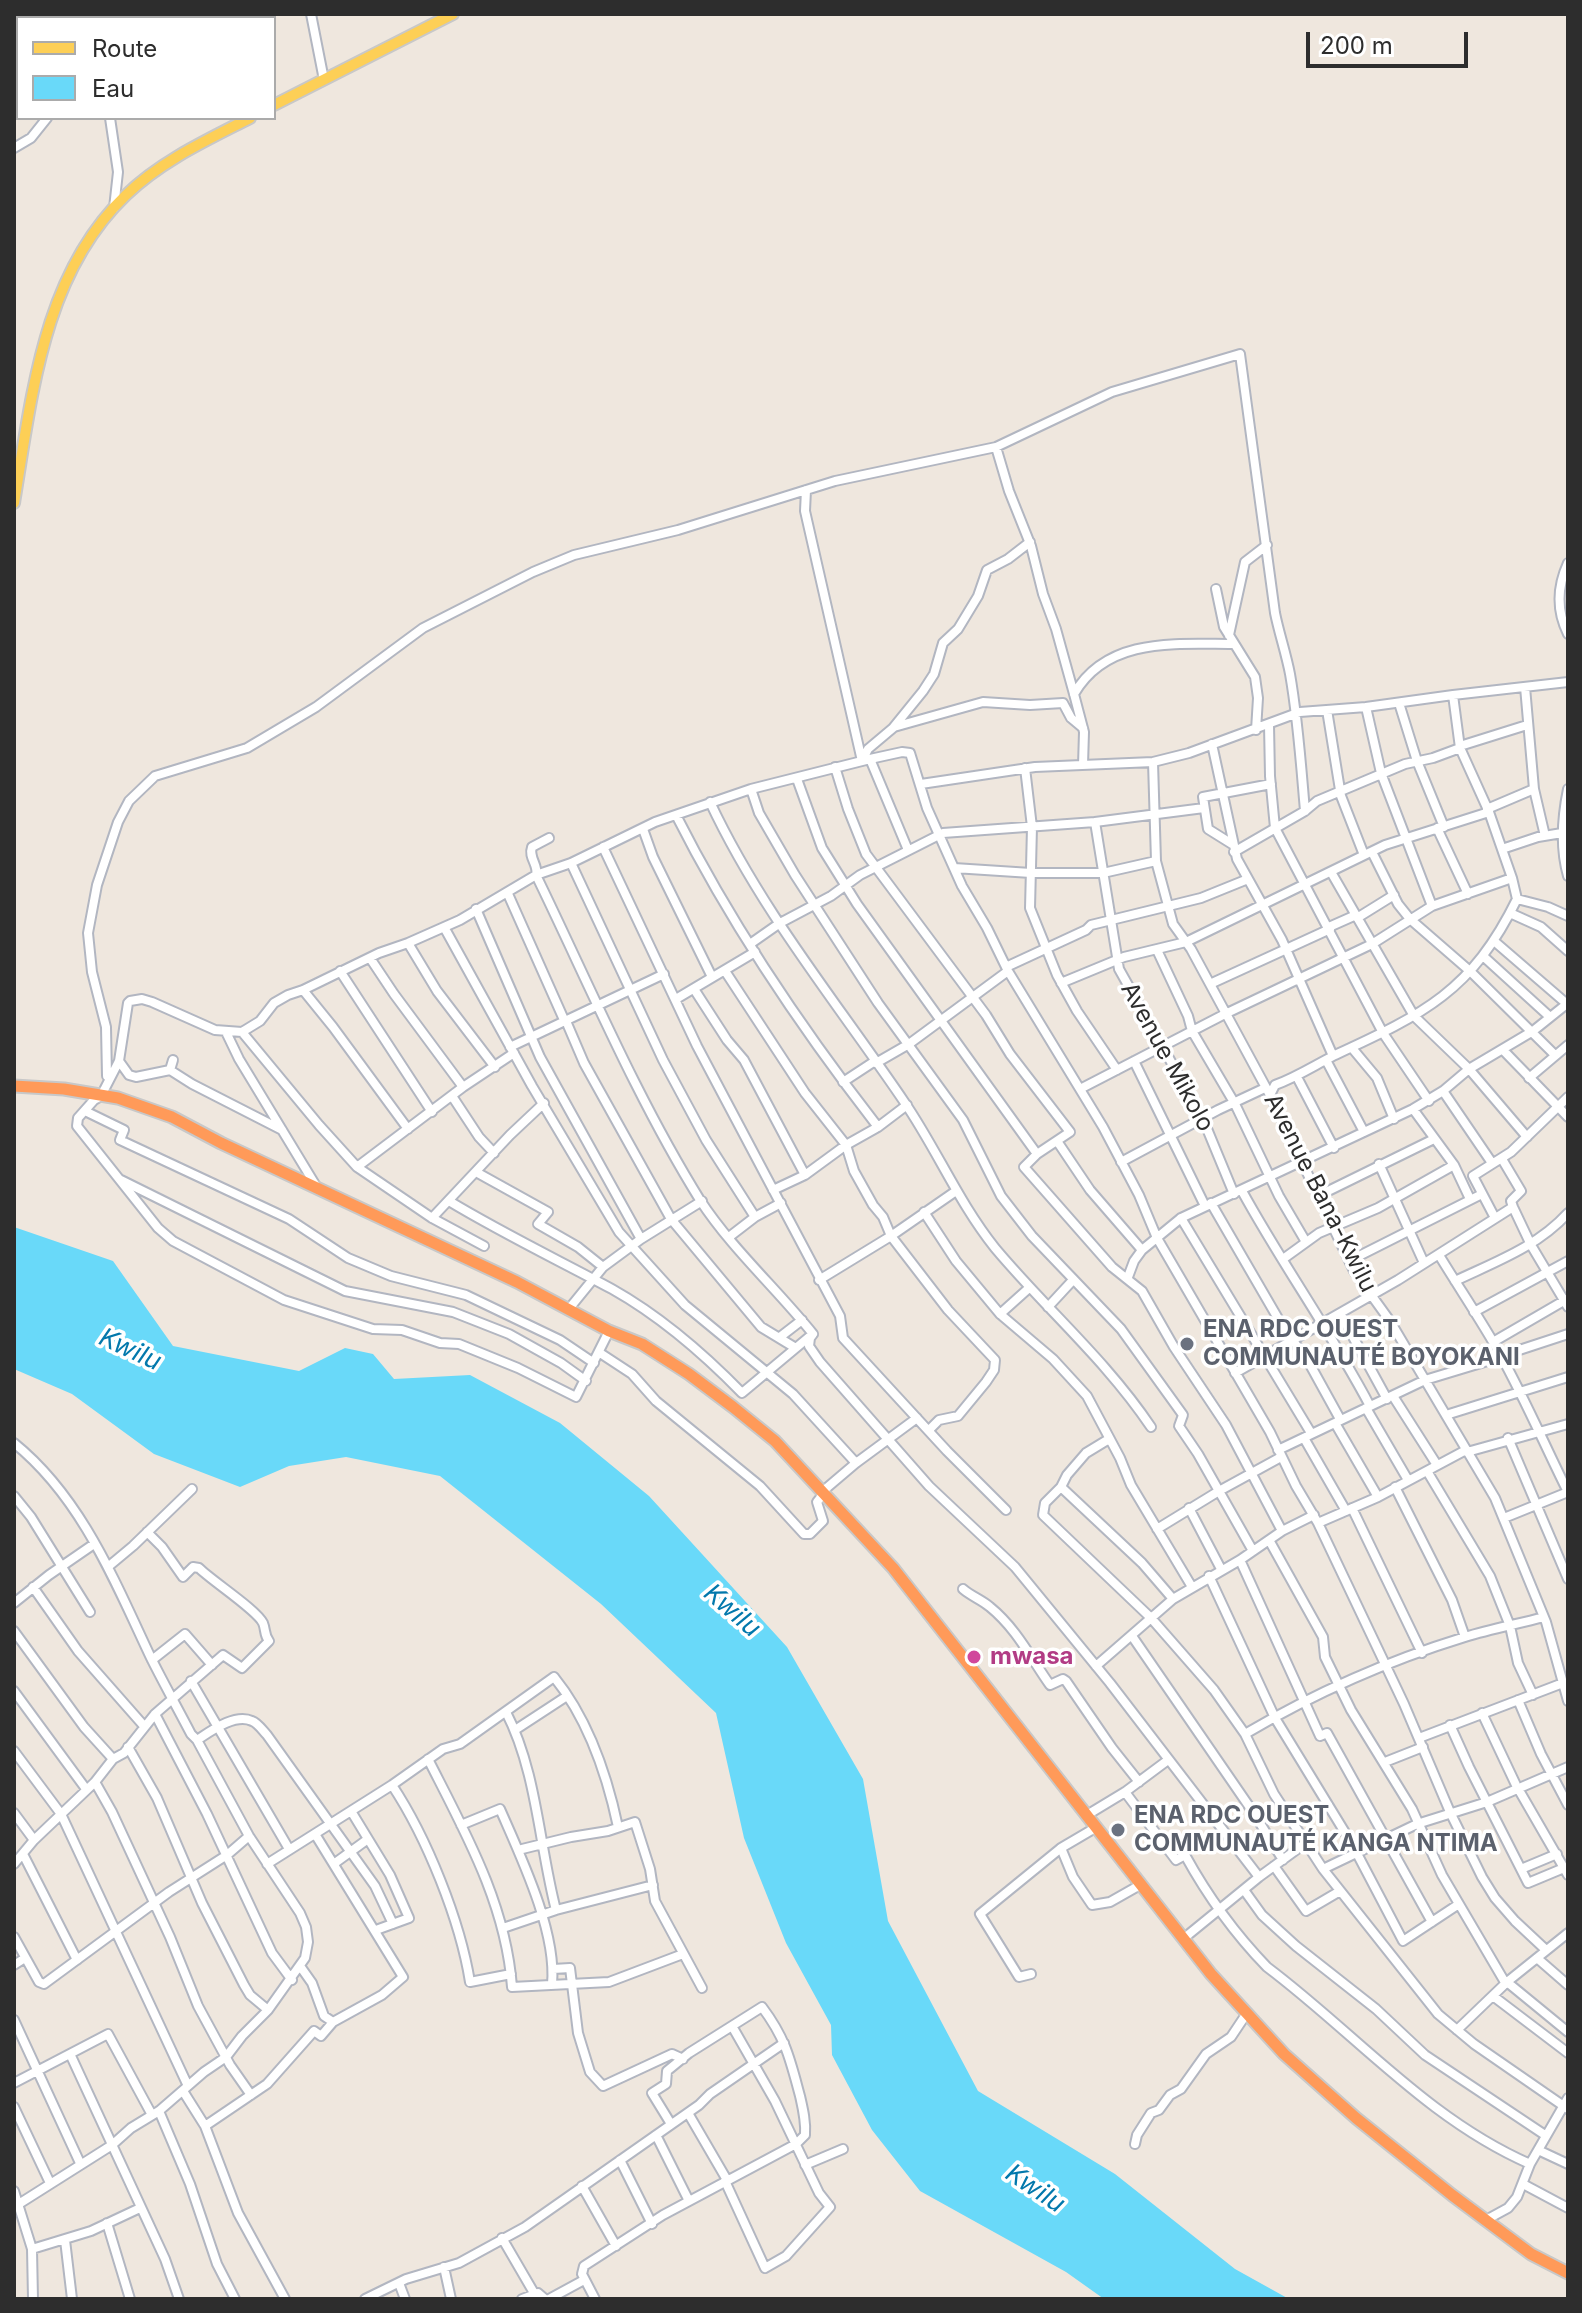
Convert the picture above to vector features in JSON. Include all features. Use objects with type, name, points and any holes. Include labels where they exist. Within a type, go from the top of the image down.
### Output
[{"type":"highway","points":[[14,1086],[64,1089],[101,1096],[147,1107],[172,1117],[517,1282],[609,1331],[642,1344],[733,1407],[775,1441],[893,1568],[1211,1974],[1284,2054],[1346,2109],[1486,2220],[1531,2254],[1568,2273]]},
{"type":"main road","points":[[276,104],[453,14]]},
{"type":"main road","points":[[14,503],[49,324],[75,261],[96,228],[126,195],[167,163],[246,120]]},
{"type":"street","points":[[311,14],[324,80]]},
{"type":"street","points":[[14,148],[31,138],[45,120]]},
{"type":"street","points":[[110,120],[118,172],[114,208]]},
{"type":"street","points":[[106,1084],[106,1027],[92,972],[88,933],[97,885],[118,822],[129,801],[165,771],[247,748],[316,707],[423,628],[533,572],[574,555],[678,530],[806,490],[905,464],[996,447],[1112,392],[1240,354],[1275,613],[1291,679],[1293,714],[1299,735],[1305,811]]},
{"type":"street","points":[[996,447],[1009,491],[1030,542],[1074,694],[1083,728],[1083,765]]},
{"type":"street","points":[[806,490],[805,511],[866,760],[908,850]]},
{"type":"street","points":[[866,760],[868,749],[893,728],[934,674],[943,643],[958,629],[978,596],[987,570],[1015,555],[1030,542]]},
{"type":"street","points":[[1231,642],[1230,623],[1245,562],[1267,545]]},
{"type":"street","points":[[1568,563],[1562,576],[1559,597],[1561,619],[1568,634]]},
{"type":"street","points":[[1216,589],[1220,616],[1231,642],[1258,685],[1256,730]]},
{"type":"street","points":[[1074,694],[1097,666],[1113,656],[1160,644],[1231,642]]},
{"type":"street","points":[[921,784],[1025,768],[1153,762],[1171,759],[1256,730],[1293,714],[1568,682]]},
{"type":"street","points":[[1525,687],[1534,789],[1545,836]]},
{"type":"street","points":[[1121,1162],[1203,1119],[1297,1077],[1429,1008],[1471,972],[1494,941],[1517,899],[1488,810],[1460,747],[1453,695]]},
{"type":"street","points":[[893,728],[969,705],[994,702],[1030,705],[1063,703],[1071,718],[1083,728]]},
{"type":"street","points":[[1399,703],[1441,828],[1468,894]]},
{"type":"street","points":[[1366,707],[1381,773],[1432,906]]},
{"type":"street","points":[[1327,710],[1341,791],[1368,854],[1394,895],[1410,919],[1471,972],[1555,1055]]},
{"type":"street","points":[[1269,725],[1275,828],[1383,1033],[1429,1101]]},
{"type":"street","points":[[1233,848],[1275,828],[1317,801],[1381,773],[1527,725]]},
{"type":"street","points":[[1212,744],[1233,848],[1299,979],[1329,1058],[1364,1132]]},
{"type":"street","points":[[609,1331],[576,1397],[518,1368],[459,1344],[440,1343],[402,1330],[373,1329],[284,1300],[173,1241],[158,1228],[77,1126],[78,1118],[101,1096],[119,1061],[126,1007],[130,1001],[142,999],[205,1027],[242,1032],[260,1021],[274,1003],[444,927],[508,894],[536,875],[571,863],[676,815],[751,789],[835,767],[902,752],[910,753],[927,808],[954,868],[1007,969],[1121,1162],[1157,1238],[1316,1519],[1421,1742],[1450,1812],[1495,1898],[1546,1950]]},
{"type":"street","name":"Avenue Bana-Kwilu","points":[[1153,762],[1156,861],[1178,933],[1210,984],[1268,1091],[1354,1271],[1390,1321],[1504,1518],[1544,1617],[1564,1677],[1568,1701]]},
{"type":"street","points":[[835,767],[866,854],[1070,1132],[1037,1154],[1024,1167],[1112,1267],[1128,1277],[1150,1303],[1174,1347],[1226,1425],[1282,1531]]},
{"type":"street","points":[[1025,768],[1032,827],[1030,908],[1061,983],[1117,1070]]},
{"type":"street","points":[[797,779],[822,848],[846,886],[1037,1154]]},
{"type":"street","points":[[1233,848],[1208,829],[1203,797],[1271,784]]},
{"type":"street","points":[[751,789],[759,813],[813,905],[869,990],[963,1120],[1001,1196],[1032,1236],[1121,1329],[1165,1387],[1183,1415],[1179,1426],[1253,1551]]},
{"type":"street","points":[[1061,983],[1136,953],[1186,942],[1405,837],[1441,828],[1534,789]]},
{"type":"street","points":[[1567,795],[1562,833],[1568,876]]},
{"type":"street","points":[[710,802],[726,835],[780,923],[840,1015],[907,1105],[956,1191],[993,1244],[1029,1288],[1121,1384],[1151,1427]]},
{"type":"street","points":[[676,999],[725,971],[780,923],[875,867],[938,835],[1095,822],[1204,808]]},
{"type":"street","points":[[676,815],[733,919],[786,1002],[878,1127]]},
{"type":"street","name":"Avenue Mikolo","points":[[1095,822],[1117,960],[1125,982],[1203,1119],[1238,1193],[1323,1324],[1408,1480]]},
{"type":"street","points":[[643,829],[653,857],[712,977]]},
{"type":"street","points":[[1502,849],[1562,833]]},
{"type":"street","points":[[549,838],[532,847],[531,857],[537,868],[536,875],[645,1099],[702,1201],[813,1334]]},
{"type":"street","points":[[603,847],[697,1046],[840,1316],[843,1338],[1006,1510]]},
{"type":"street","points":[[954,868],[1031,873],[1103,873],[1156,861]]},
{"type":"street","points":[[571,863],[630,990],[706,1140],[755,1217]]},
{"type":"street","points":[[1331,872],[1399,995],[1414,1016],[1469,1069],[1527,1137]]},
{"type":"street","points":[[1080,1089],[1225,1014],[1372,944],[1432,906],[1512,878]]},
{"type":"street","points":[[843,1082],[909,1044],[1007,969],[1044,947],[1086,930],[1091,925],[1201,898],[1248,879]]},
{"type":"street","points":[[508,894],[584,1063],[671,1219],[761,1327],[794,1347]]},
{"type":"street","points":[[1210,984],[1286,951],[1394,895]]},
{"type":"street","points":[[1517,899],[1568,916]]},
{"type":"street","points":[[476,909],[531,1038],[641,1239]]},
{"type":"street","points":[[1510,913],[1541,927],[1568,951]]},
{"type":"street","points":[[444,927],[619,1232],[685,1305],[793,1394],[856,1463]]},
{"type":"street","points":[[1128,1277],[1142,1250],[1181,1218],[1429,1101],[1469,1069],[1533,1031],[1567,1004],[1494,941]]},
{"type":"street","points":[[408,943],[437,991],[495,1067]]},
{"type":"street","points":[[1157,950],[1192,1031],[1235,1104],[1306,1242]]},
{"type":"street","points":[[1483,956],[1550,1017]]},
{"type":"street","points":[[370,958],[463,1087]]},
{"type":"street","points":[[340,971],[432,1112]]},
{"type":"street","points":[[725,971],[789,1071],[846,1145],[854,1171],[883,1217],[891,1236],[948,1310],[995,1360],[994,1370],[958,1416],[939,1420],[929,1430]]},
{"type":"street","points":[[357,1167],[531,1038],[664,974]]},
{"type":"street","points":[[694,989],[744,1060],[805,1175]]},
{"type":"street","points":[[303,990],[408,1129]]},
{"type":"street","points":[[226,1032],[316,1187]]},
{"type":"street","points":[[242,1032],[357,1167],[432,1218],[484,1246]]},
{"type":"street","points":[[1529,1078],[1568,1045]]},
{"type":"street","points":[[1352,1048],[1377,1078],[1394,1119]]},
{"type":"street","points":[[1503,1050],[1568,1117]]},
{"type":"street","points":[[119,1061],[131,1076],[172,1065],[192,1084],[284,1131]]},
{"type":"street","points":[[1134,1061],[1208,1205],[1308,1361],[1378,1497]]},
{"type":"street","points":[[1297,1077],[1334,1148]]},
{"type":"street","points":[[1443,1091],[1492,1163]]},
{"type":"street","points":[[452,1096],[479,1137],[494,1153]]},
{"type":"street","points":[[1495,1218],[1473,1176],[1502,1159],[1568,1097]]},
{"type":"street","points":[[432,1218],[544,1103]]},
{"type":"street","points":[[773,1190],[805,1175],[907,1105]]},
{"type":"street","points":[[1413,1109],[1454,1165],[1470,1199]]},
{"type":"street","points":[[85,1111],[124,1130],[120,1140],[289,1219],[348,1258],[391,1276],[466,1295],[560,1340],[594,1363]]},
{"type":"street","points":[[1320,1195],[1434,1139]]},
{"type":"street","points":[[1057,1141],[1090,1190],[1142,1250]]},
{"type":"street","points":[[1493,1342],[1567,1302],[1531,1245],[1513,1207],[1511,1201],[1521,1191],[1502,1159]]},
{"type":"street","points":[[1379,1164],[1424,1263]]},
{"type":"street","points":[[1283,1259],[1334,1226],[1396,1198],[1454,1165]]},
{"type":"street","points":[[476,1172],[548,1212],[538,1224],[578,1247],[603,1267]]},
{"type":"street","points":[[116,1177],[345,1291],[453,1312],[509,1334],[586,1381]]},
{"type":"street","points":[[819,1280],[956,1191]]},
{"type":"street","points":[[1351,1260],[1482,1194]]},
{"type":"street","points":[[449,1201],[501,1233],[572,1267],[665,1324],[742,1393],[813,1334]]},
{"type":"street","points":[[568,1310],[603,1267],[702,1201]]},
{"type":"street","points":[[729,1237],[755,1217],[781,1203]]},
{"type":"street","points":[[1235,1373],[1371,1296],[1513,1207]]},
{"type":"street","points":[[924,1212],[956,1261],[1000,1314],[1053,1359],[1087,1396],[1131,1485],[1192,1587]]},
{"type":"street","points":[[1455,1281],[1531,1245],[1568,1213]]},
{"type":"street","points":[[1181,1218],[1265,1357],[1349,1509],[1422,1653]]},
{"type":"street","points":[[1439,1255],[1501,1356],[1568,1492],[1504,1518]]},
{"type":"street","points":[[1474,1312],[1568,1261]]},
{"type":"street","points":[[1048,1307],[1073,1280]]},
{"type":"street","points":[[1000,1314],[1029,1288]]},
{"type":"street","points":[[1340,1313],[1390,1397],[1437,1465]]},
{"type":"street","points":[[780,1337],[802,1320]]},
{"type":"street","points":[[813,1334],[809,1346],[820,1362],[929,1486],[1015,1567],[1096,1666],[1259,1877]]},
{"type":"street","points":[[1157,1529],[1251,1473],[1307,1435],[1425,1380],[1568,1334]]},
{"type":"street","points":[[600,1353],[632,1374],[656,1401],[760,1486],[804,1534],[810,1534],[823,1521],[817,1502],[824,1492],[856,1463],[917,1418]]},
{"type":"street","points":[[1446,1415],[1568,1377]]},
{"type":"street","points":[[1096,1666],[1173,1599],[1282,1531],[1378,1497],[1466,1451],[1568,1424]]},
{"type":"street","points":[[1508,1438],[1568,1579]]},
{"type":"street","points":[[1109,1439],[1086,1453],[1045,1503],[1043,1515],[1151,1618],[1214,1690],[1245,1734],[1274,1794],[1323,1869],[1421,1996],[1447,2023],[1566,2104],[1545,2135],[1512,2204],[1486,2220]]},
{"type":"street","points":[[14,1443],[58,1489],[109,1566],[152,1660],[191,1734],[249,1836],[300,1913],[308,1942],[292,1980],[226,2057],[112,2145],[17,2205]]},
{"type":"street","points":[[1427,1471],[1490,1576],[1510,1626],[1518,1663],[1533,1695]]},
{"type":"street","points":[[1061,1487],[1142,1563],[1173,1599]]},
{"type":"street","points":[[1395,1487],[1452,1600],[1465,1637]]},
{"type":"street","points":[[109,1566],[192,1489]]},
{"type":"street","points":[[14,1496],[90,1612]]},
{"type":"street","points":[[1189,1508],[1221,1569]]},
{"type":"street","points":[[14,1864],[34,1840],[95,1782],[113,1759],[120,1757],[155,1714],[191,1681],[223,1655],[236,1666],[245,1666],[269,1641],[265,1637],[263,1623],[199,1568],[193,1567],[183,1577],[147,1532]]},
{"type":"street","points":[[1269,1540],[1323,1637],[1325,1657],[1339,1687],[1412,1809],[1459,1904],[1506,1983],[1568,2032]]},
{"type":"street","points":[[14,1603],[94,1544]]},
{"type":"street","points":[[1240,1560],[1320,1736],[1327,1733],[1432,1922]]},
{"type":"street","points":[[1209,1576],[1275,1718],[1356,1853],[1403,1941],[1459,1904]]},
{"type":"street","points":[[33,1587],[78,1651],[144,1726]]},
{"type":"street","points":[[963,1589],[992,1608],[1021,1639],[1050,1685],[1063,1679],[1066,1681],[1139,1782]]},
{"type":"street","points":[[1245,1734],[1386,1667],[1465,1637],[1544,1617]]},
{"type":"street","points":[[14,1631],[84,1727],[113,1759]]},
{"type":"street","points":[[152,1660],[185,1634],[212,1665]]},
{"type":"street","points":[[1132,1636],[1283,1860]]},
{"type":"street","points":[[267,1864],[443,1749],[460,1744],[554,1677],[595,1749],[608,1784],[618,1827]]},
{"type":"street","points":[[1385,1762],[1450,1725],[1533,1695],[1564,1677]]},
{"type":"street","points":[[191,1681],[289,1849]]},
{"type":"street","points":[[14,1691],[86,1789]]},
{"type":"street","points":[[515,1730],[567,1696]]},
{"type":"street","points":[[1518,1700],[1568,1805]]},
{"type":"street","points":[[506,1712],[515,1730],[537,1815],[556,1910]]},
{"type":"street","points":[[1450,1725],[1528,1883],[1566,1871],[1519,1789],[1482,1713]]},
{"type":"street","points":[[155,1714],[227,1855],[272,1953],[292,1980]]},
{"type":"street","points":[[197,1740],[217,1727],[238,1720],[253,1721],[267,1735],[375,1886],[393,1924]]},
{"type":"street","points":[[128,1747],[157,1798],[244,1985],[250,1995],[268,2010]]},
{"type":"street","points":[[14,1751],[61,1814],[205,2126],[238,2213],[285,2299]]},
{"type":"street","points":[[428,1759],[486,1880],[509,1950],[512,1987],[609,1982],[683,1954]]},
{"type":"street","points":[[1087,1815],[1168,1760]]},
{"type":"street","points":[[1323,1869],[1417,1824],[1487,1802],[1568,1767]]},
{"type":"street","points":[[95,1782],[112,1812],[198,2006],[251,2095]]},
{"type":"street","points":[[392,1785],[411,1819],[459,1932],[470,1982],[511,1974]]},
{"type":"street","points":[[1125,1792],[1176,1860],[1185,1855],[1220,1909],[1267,1967],[1436,2111],[1471,2134],[1530,2164]]},
{"type":"street","points":[[461,1825],[500,1809],[518,1850],[548,1939],[552,1984]]},
{"type":"street","points":[[351,1811],[394,1882],[409,1918],[376,1930]]},
{"type":"street","points":[[14,1813],[34,1840]]},
{"type":"street","points":[[518,1850],[613,1830],[635,1822],[655,1901],[702,1988]]},
{"type":"street","points":[[1031,1974],[1019,1977],[980,1914],[1061,1848],[1095,1828]]},
{"type":"street","points":[[205,2126],[267,2084],[314,2031],[321,2036],[333,2022],[382,1995],[403,1977],[315,1834]]},
{"type":"street","points":[[14,1937],[41,1984],[227,1855],[249,1836]]},
{"type":"street","points":[[335,1863],[368,1839]]},
{"type":"street","points":[[1183,1939],[1307,1842]]},
{"type":"street","points":[[1061,1848],[1073,1877],[1092,1905],[1110,1902],[1140,1885]]},
{"type":"street","points":[[23,1854],[77,1960]]},
{"type":"street","points":[[1521,1869],[1557,1854]]},
{"type":"street","points":[[1274,1866],[1306,1911],[1340,1891]]},
{"type":"street","points":[[503,1928],[556,1910],[653,1885]]},
{"type":"street","points":[[1244,1890],[1262,1915],[1313,1961],[1365,2000],[1425,2055],[1545,2135]]},
{"type":"street","points":[[1457,2030],[1506,1983],[1568,1933]]},
{"type":"street","points":[[14,1965],[25,1958]]},
{"type":"street","points":[[1537,1958],[1568,1985]]},
{"type":"street","points":[[300,1966],[312,1983],[324,2016],[333,2022]]},
{"type":"street","points":[[553,1969],[570,1968],[576,2020],[590,2072],[603,2086],[672,2054],[683,2059]]},
{"type":"street","points":[[1493,1996],[1568,2053]]},
{"type":"street","points":[[595,2299],[584,2280],[581,2270],[584,2266],[689,2201],[796,2144],[805,2135],[805,2117],[793,2062],[762,2007],[667,2071],[666,2084],[652,2093],[671,2124]]},
{"type":"street","points":[[1135,2144],[1151,2113],[1159,2110],[1170,2095],[1181,2089],[1206,2054],[1231,2037],[1247,2013]]},
{"type":"street","points":[[14,2020],[80,2163]]},
{"type":"street","points":[[688,2113],[726,2181],[765,2268],[786,2256],[830,2207],[819,2193],[775,2101],[732,2026]]},
{"type":"street","points":[[14,2083],[71,2056],[108,2034],[156,2113],[190,2184],[217,2264],[235,2299]]},
{"type":"street","points":[[365,2299],[399,2283],[459,2263],[535,2221],[784,2043]]},
{"type":"street","points":[[71,2056],[165,2259],[179,2299]]},
{"type":"street","points":[[14,2107],[50,2183]]},
{"type":"street","points":[[656,2135],[689,2201]]},
{"type":"street","points":[[805,2165],[843,2149]]},
{"type":"street","points":[[1538,2150],[1568,2164]]},
{"type":"street","points":[[620,2160],[652,2224]]},
{"type":"street","points":[[1523,2184],[1568,2208]]},
{"type":"street","points":[[582,2186],[616,2246]]},
{"type":"street","points":[[14,2191],[32,2249],[33,2299]]},
{"type":"street","points":[[32,2249],[65,2240],[140,2208]]},
{"type":"street","points":[[107,2223],[130,2299]]},
{"type":"street","points":[[502,2238],[534,2293]]},
{"type":"street","points":[[65,2240],[72,2299]]},
{"type":"street","points":[[444,2267],[451,2299]]},
{"type":"street","points":[[522,2299],[538,2293],[547,2299],[584,2280]]},
{"type":"street","points":[[399,2283],[405,2299]]},
{"type":"water","name":"Kwilu","points":[[14,1227],[113,1261],[173,1346],[299,1371],[345,1348],[373,1354],[394,1379],[470,1375],[560,1423],[649,1496],[787,1647],[863,1779],[888,1921],[978,2091],[1115,2174],[1235,2269],[1289,2299],[1104,2299],[1066,2272],[920,2191],[872,2130],[832,2055],[831,2025],[786,1943],[744,1838],[716,1713],[601,1604],[440,1476],[346,1457],[289,1466],[240,1487],[154,1454],[72,1394],[14,1369]]},
{"type":"place","name":"ENA RDC OUEST COMMUNAUTÉ BOYOKANI","points":[[1187,1344]]},
{"type":"place","name":"mwasa","points":[[974,1657]]},
{"type":"place","name":"ENA RDC OUEST COMMUNAUTÉ KANGA NTIMA","points":[[1118,1830]]}]
